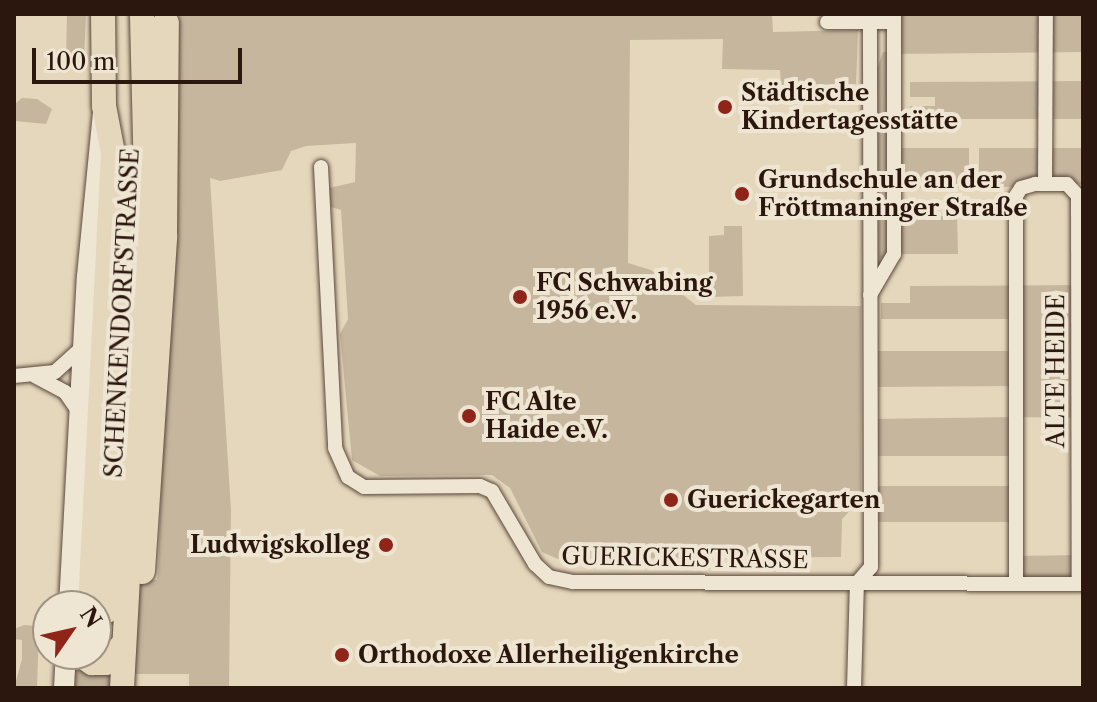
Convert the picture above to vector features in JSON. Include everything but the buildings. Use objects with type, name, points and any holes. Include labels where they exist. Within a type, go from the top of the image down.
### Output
[{"type":"highway","name":"SCHENKENDORFSTRASSE","points":[[99,590],[112,184],[104,106],[103,14]]},
{"type":"highway","name":"SCHENKENDORFSTRASSE","points":[[99,590],[130,182],[129,14]]},
{"type":"highway","points":[[122,688],[147,221],[153,199],[159,17]]},
{"type":"highway","points":[[142,571],[164,236],[159,17]]},
{"type":"highway","points":[[112,658],[124,643]]},
{"type":"main road","points":[[70,590],[83,347],[104,106]]},
{"type":"street","points":[[1045,184],[1046,14]]},
{"type":"street","points":[[827,22],[870,23],[894,18],[894,254],[870,295]]},
{"type":"street","points":[[854,688],[857,583],[871,567],[870,23]]},
{"type":"street","name":"GUERICKESTRASSE","points":[[321,167],[335,448],[348,477],[364,487],[480,486],[492,491],[535,564],[549,577],[573,582],[857,583]]},
{"type":"street","name":"ALTE HEIDE","points":[[1016,583],[1016,196],[1021,188],[1067,184],[1078,196],[1081,584]]},
{"type":"street","points":[[14,376],[34,376],[67,365],[83,347]]},
{"type":"street","points":[[34,376],[65,392],[80,412]]},
{"type":"street","points":[[857,583],[1081,584]]},
{"type":"shaded area","points":[[67,14],[86,14],[84,58],[79,67],[66,59]]},
{"type":"shaded area","name":"FC Schwabing 1956 e.V.","points":[[179,14],[772,14],[773,32],[858,30],[856,84],[781,85],[780,70],[722,69],[723,39],[630,40],[628,263],[651,270],[696,305],[861,306],[861,499],[842,519],[841,557],[558,559],[542,552],[510,488],[492,475],[380,476],[352,460],[340,334],[348,319],[341,210],[331,207],[329,188],[355,182],[356,143],[306,146],[291,151],[282,170],[220,181],[210,178],[231,510],[229,688],[189,688],[189,674],[135,674],[134,688],[134,579],[157,580],[158,574]]},
{"type":"shaded area","points":[[1083,15],[1083,52],[894,54],[894,16]]},
{"type":"shaded area","points":[[883,52],[889,52],[889,258],[878,258],[877,69]]},
{"type":"shaded area","points":[[1083,81],[1083,119],[910,119],[910,106],[935,106],[935,97],[910,97],[910,82]]},
{"type":"shaded area","points":[[22,98],[37,99],[52,109],[46,124],[15,121],[16,103]]},
{"type":"shaded area","points":[[894,148],[969,148],[969,188],[894,188]]},
{"type":"shaded area","points":[[979,148],[1083,148],[1083,184],[979,188]]},
{"type":"shaded area","points":[[894,216],[957,216],[958,254],[894,254]]},
{"type":"shaded area","points":[[724,226],[742,226],[743,296],[709,297],[709,236],[724,235]]},
{"type":"shaded area","points":[[1083,285],[1078,418],[1015,417],[1015,456],[871,456],[871,419],[1014,417],[1014,386],[871,387],[871,351],[1015,351],[1015,319],[881,319],[881,303],[910,303],[910,286]]},
{"type":"shaded area","points":[[871,486],[1015,486],[1016,522],[871,522]]},
{"type":"shaded area","points":[[1079,555],[1079,584],[1016,583],[1016,556]]},
{"type":"shaded area","points":[[32,626],[32,670],[38,670],[37,688],[14,688],[22,659],[22,640],[14,639],[14,629]]},
{"type":"tunnel","points":[[85,688],[86,670]]},
{"type":"tunnel","points":[[103,688],[104,670]]},
{"type":"place","name":"Städtische Kindertagesstätte","points":[[725,107]]},
{"type":"place","name":"Grundschule an der Fröttmaninger Straße","points":[[742,194]]},
{"type":"place","name":"FC Schwabing 1956 e.V.","points":[[520,297]]},
{"type":"place","name":"FC Alte Haide e.V.","points":[[469,416]]},
{"type":"place","name":"Guerickegarten","points":[[671,500]]},
{"type":"place","name":"Ludwigskolleg","points":[[386,545]]},
{"type":"place","name":"Orthodoxe Allerheiligenkirche","points":[[342,655]]}]
